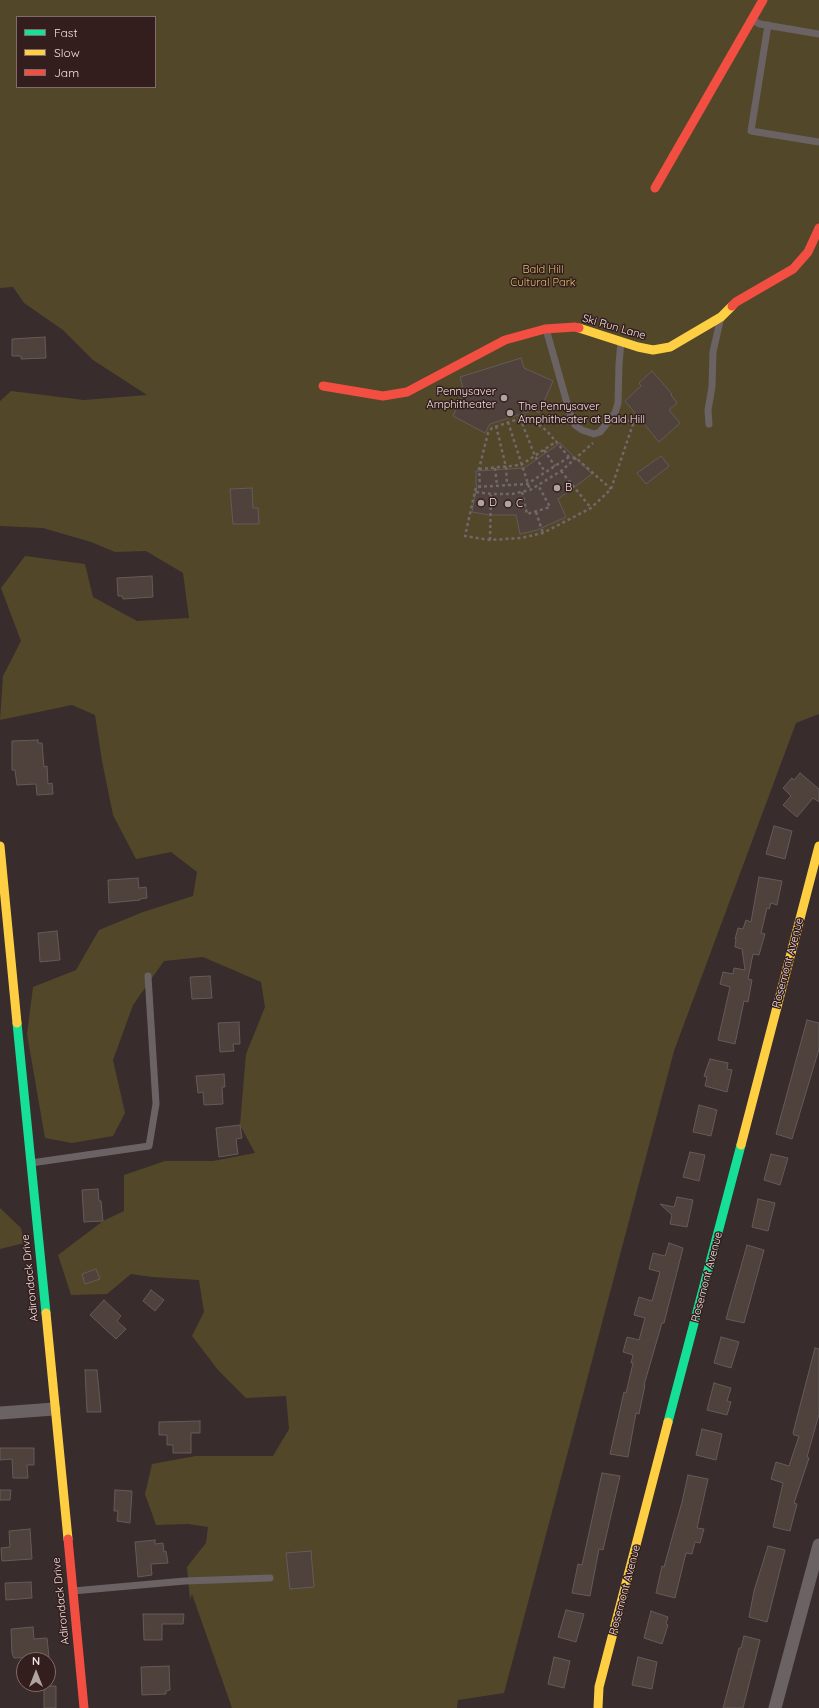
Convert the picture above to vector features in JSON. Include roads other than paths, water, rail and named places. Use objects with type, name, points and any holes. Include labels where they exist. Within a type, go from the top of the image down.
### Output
[{"type":"street","points":[[655,188],[763,0]]},
{"type":"street","name":"Ski Run Lane","points":[[323,386],[383,396],[407,392],[505,340],[545,329],[575,327],[621,342],[653,350],[670,347],[721,317],[736,302],[793,269],[808,252],[819,228]]},
{"type":"street","name":"Adirondack Drive","points":[[0,846],[84,1708]]},
{"type":"street","name":"Rosemont Avenue","points":[[598,1708],[599,1687],[819,846]]},
{"type":"street","points":[[0,1414],[54,1409]]},
{"type":"street","points":[[775,1708],[819,1545]]},
{"type":"lane","points":[[752,20],[760,24],[819,34]]},
{"type":"lane","points":[[768,25],[751,130],[819,142]]},
{"type":"lane","points":[[709,424],[708,410],[712,388],[713,352],[721,317]]},
{"type":"lane","points":[[545,329],[575,426],[594,434],[600,432],[615,413],[621,342]]},
{"type":"lane","points":[[30,1163],[149,1146],[156,1104],[148,976]]},
{"type":"lane","points":[[72,1591],[184,1581],[270,1578]]},
{"type":"place","name":"Pennysaver Amphitheater","points":[[504,398]]},
{"type":"place","name":"The Pennysaver Amphitheater at Bald Hill","points":[[510,413]]},
{"type":"place","name":"B","points":[[557,488]]},
{"type":"place","name":"D","points":[[481,503]]},
{"type":"place","name":"C","points":[[508,504]]},
{"type":"park label","name":"Bald Hill Cultural Park","points":[[543,276]]}]
